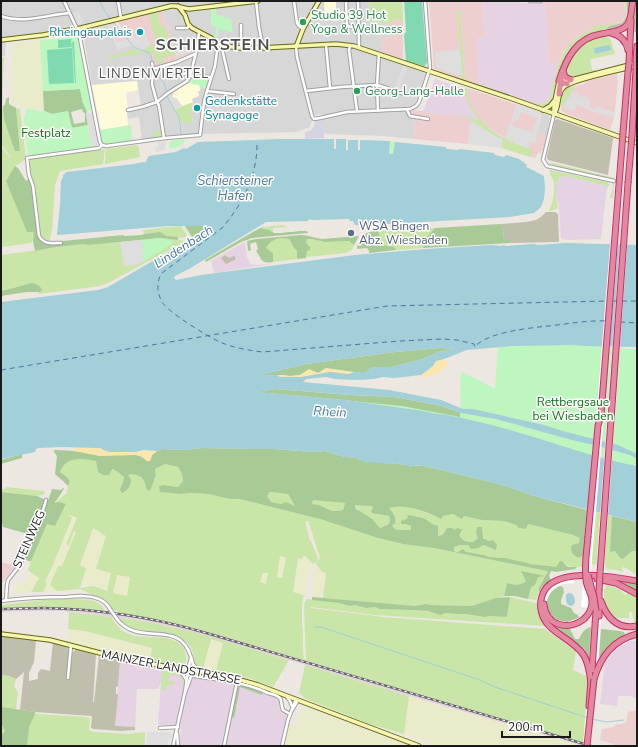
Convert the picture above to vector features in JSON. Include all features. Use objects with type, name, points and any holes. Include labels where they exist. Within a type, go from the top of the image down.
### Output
[{"type":"highway","points":[[559,94],[562,72],[570,54],[585,40],[596,35],[620,30],[628,24],[630,20],[632,3]]},
{"type":"highway","points":[[592,681],[596,607],[588,570],[629,63],[632,3]]},
{"type":"highway","points":[[608,33],[622,38],[625,42],[628,49],[629,63]]},
{"type":"highway","points":[[586,746],[599,611],[599,591],[637,68],[637,46]]},
{"type":"highway","points":[[562,72],[569,82]]},
{"type":"highway","points":[[560,81],[569,82]]},
{"type":"highway","points":[[632,135],[637,119]]},
{"type":"highway","points":[[601,415],[598,426],[586,570],[586,583],[592,598],[592,607],[584,619],[578,623],[567,625],[557,624],[549,618],[545,612],[544,602],[548,589],[553,585],[573,578],[589,579],[612,582],[620,584],[637,594]]},
{"type":"highway","points":[[592,681],[589,667],[584,655],[576,646],[550,627],[544,618],[540,602],[542,594],[548,585],[557,580],[599,576],[637,581]]},
{"type":"highway","points":[[599,591],[602,604],[608,616],[613,621],[625,626],[637,626]]},
{"type":"highway","points":[[592,681],[609,650],[622,640],[637,634]]},
{"type":"main road","points":[[178,1],[178,6],[185,15],[190,26],[211,38],[217,46],[263,48],[344,44],[359,47],[637,143]]},
{"type":"main road","points":[[1,40],[77,29],[170,6],[178,6],[189,9],[256,1]]},
{"type":"main road","points":[[296,47],[303,29],[319,1]]},
{"type":"main road","points":[[185,15],[189,9]]},
{"type":"main road","points":[[299,38],[300,44],[305,46]]},
{"type":"main road","points":[[554,114],[558,105],[559,94],[562,88],[569,82],[637,62]]},
{"type":"main road","points":[[569,82],[637,68]]},
{"type":"main road","points":[[554,114],[555,99],[560,81]]},
{"type":"main road","points":[[543,110],[551,105],[555,99]]},
{"type":"main road","points":[[558,105],[562,114],[567,118]]},
{"type":"main road","name":"MAINZER LANDSTRASSE","points":[[1,634],[46,639],[127,660],[204,672],[242,680],[286,695],[417,745]]},
{"type":"street","points":[[64,1],[80,38],[98,132],[102,145]]},
{"type":"street","points":[[118,1],[121,19]]},
{"type":"street","points":[[210,1],[211,7]]},
{"type":"street","points":[[256,1],[263,48]]},
{"type":"street","points":[[294,1],[297,23],[303,29]]},
{"type":"street","points":[[346,1],[347,25],[350,27],[359,27]]},
{"type":"street","points":[[358,1],[359,47]]},
{"type":"street","points":[[296,47],[297,57],[314,119],[343,112],[407,110],[413,108],[419,102],[430,71],[425,1]]},
{"type":"street","points":[[530,1],[541,1]]},
{"type":"street","points":[[1,16],[14,19],[23,19],[69,13]]},
{"type":"street","points":[[241,25],[241,48]]},
{"type":"street","points":[[177,28],[187,28],[190,26]]},
{"type":"street","points":[[128,110],[157,102],[188,80],[197,49],[199,32]]},
{"type":"street","points":[[326,45],[330,88]]},
{"type":"street","points":[[350,45],[357,111]]},
{"type":"street","points":[[61,243],[46,243],[39,236],[33,186],[29,175],[27,158],[99,148],[102,145],[106,146],[164,138],[200,135],[207,90],[216,64],[217,46],[208,46],[197,49]]},
{"type":"street","points":[[222,46],[230,79]]},
{"type":"street","points":[[154,68],[177,62],[195,54]]},
{"type":"street","points":[[378,111],[377,84],[379,54]]},
{"type":"street","points":[[152,63],[154,68],[152,84],[159,106],[164,138]]},
{"type":"street","points":[[181,76],[191,71]]},
{"type":"street","points":[[190,76],[212,77]]},
{"type":"street","points":[[306,91],[377,84],[405,94]]},
{"type":"street","points":[[207,90],[234,94]]},
{"type":"street","points":[[407,110],[410,116],[428,119]]},
{"type":"street","points":[[554,114],[544,160],[547,166],[614,181]]},
{"type":"street","name":"STEINWEG","points":[[6,600],[8,580],[20,565],[40,520],[46,500]]},
{"type":"street","points":[[1,601],[49,597],[93,597],[103,601],[122,625],[132,631],[166,634],[178,638],[186,645],[196,668],[204,672]]},
{"type":"street","points":[[68,678],[71,645]]},
{"type":"street","points":[[173,746],[190,670],[191,658]]},
{"type":"street","points":[[185,692],[186,679],[193,664]]},
{"type":"street","points":[[179,668],[186,679]]},
{"type":"street","name":"MAINZER LANDSTRASSE","points":[[195,676],[237,682],[254,687],[278,697],[281,700],[283,710],[290,714]]},
{"type":"street","points":[[224,746],[237,682]]},
{"type":"street","points":[[286,695],[290,700],[292,709]]},
{"type":"street","points":[[290,714],[297,700]]},
{"type":"street","points":[[282,746],[290,714],[297,700]]},
{"type":"street","points":[[160,728],[177,729]]},
{"type":"street","points":[[177,729],[178,746]]},
{"type":"shaded area","points":[[1,1],[369,1],[371,22],[393,23],[390,38],[383,37],[380,57],[426,74],[419,97],[413,105],[406,108],[409,116],[415,118],[414,139],[385,136],[327,134],[324,133],[323,114],[315,115],[312,119],[310,127],[296,132],[201,134],[142,140],[139,117],[128,119],[126,109],[141,106],[137,81],[92,85],[83,31],[107,25],[110,37],[149,53],[152,55],[155,66],[196,45],[185,44],[174,47],[161,6],[80,26],[77,25],[72,28],[6,37],[5,56],[1,56]]},
{"type":"shaded area","points":[[324,1],[336,1],[336,15],[325,16]]},
{"type":"shaded area","points":[[429,1],[482,1],[485,37],[477,38],[479,84],[465,80],[460,10],[457,10],[462,79],[434,69]]},
{"type":"shaded area","points":[[482,1],[545,3],[549,61],[557,68],[550,100],[548,102],[537,105],[479,84],[477,38],[485,37]]},
{"type":"shaded area","points":[[545,1],[624,1],[626,16],[619,22],[594,29],[577,37],[565,50],[557,68],[549,61]]},
{"type":"shaded area","points":[[627,1],[637,1],[637,32],[606,30],[609,26],[622,23],[627,15]]},
{"type":"shaded area","points":[[162,10],[174,47],[185,44],[196,44],[195,52],[177,61],[155,66],[151,53],[134,45],[117,50],[113,37],[110,37],[107,25],[114,23],[123,35],[125,34],[118,22]]},
{"type":"shaded area","points":[[79,12],[84,23],[78,25],[73,13]]},
{"type":"shaded area","points":[[392,19],[403,20],[402,59],[381,52],[383,37],[390,38],[393,28]]},
{"type":"shaded area","points":[[114,24],[117,42],[146,34],[150,46],[142,50],[134,45],[117,50],[113,37],[110,37],[107,26]]},
{"type":"shaded area","points":[[102,27],[103,32],[88,36],[86,30]]},
{"type":"shaded area","points":[[184,46],[185,49],[193,46],[194,51],[176,57],[174,49]]},
{"type":"shaded area","points":[[459,50],[461,55],[462,76],[436,68],[435,52]]},
{"type":"shaded area","points":[[403,66],[407,68],[399,88],[395,87]]},
{"type":"shaded area","points":[[617,74],[618,82],[614,118],[610,130],[567,114],[561,110],[576,86],[584,84],[586,81]]},
{"type":"shaded area","points":[[435,79],[464,89],[470,107],[478,121],[458,116],[423,112]]},
{"type":"shaded area","points":[[137,81],[138,90],[126,93],[128,126],[101,130],[92,85]]},
{"type":"shaded area","points":[[191,82],[200,85],[200,91],[198,91],[199,96],[192,99],[195,112],[190,111],[190,115],[193,115],[192,123],[181,123],[169,97],[174,94],[173,92],[180,86]]},
{"type":"shaded area","points":[[467,88],[542,113],[538,132],[547,135],[543,150],[538,153],[535,158],[530,157],[532,150],[505,138],[485,125],[478,118],[470,104]]},
{"type":"shaded area","points":[[173,92],[174,94],[172,95],[174,98],[176,97],[182,106],[175,109],[169,97],[166,96]]},
{"type":"shaded area","points":[[573,92],[582,97],[588,97],[590,104],[589,107],[595,109],[596,106],[614,112],[614,118],[591,111],[577,104],[574,111],[563,107]]},
{"type":"shaded area","points":[[516,105],[542,113],[535,144],[530,142],[528,149],[505,138]],"holes":[[[521,112],[537,118],[532,132],[512,126],[515,119],[518,120]]]},
{"type":"shaded area","points":[[413,110],[458,116],[471,121],[468,144],[414,139],[415,117],[410,114]]},
{"type":"shaded area","points":[[92,113],[98,145],[92,147],[86,114]]},
{"type":"shaded area","points":[[542,113],[549,115],[550,117],[547,135],[538,132]]},
{"type":"shaded area","points":[[324,119],[324,138],[305,139],[305,132],[310,131],[314,126],[315,121]]},
{"type":"shaded area","points":[[557,119],[613,138],[608,175],[548,160],[547,157],[555,120]]},
{"type":"shaded area","points":[[471,121],[503,140],[501,148],[468,144]]},
{"type":"shaded area","points":[[166,141],[165,150],[156,152],[155,147],[158,147],[158,142]]},
{"type":"shaded area","points":[[567,176],[607,186],[601,239],[565,240],[561,238],[559,206],[556,197],[556,183],[560,177]]},
{"type":"shaded area","points":[[546,212],[555,212],[558,214],[559,242],[510,243],[510,240],[504,240],[501,224],[536,220]]},
{"type":"shaded area","points":[[142,240],[144,261],[137,265],[124,266],[120,242]]},
{"type":"shaded area","points":[[245,242],[247,257],[251,264],[271,264],[214,273],[211,261]]},
{"type":"shaded area","points":[[225,255],[229,258],[234,256],[236,259],[226,264],[221,258]]},
{"type":"shaded area","points":[[1,562],[16,566],[1,584]]},
{"type":"shaded area","points":[[25,607],[89,609],[166,621],[213,633],[560,735],[558,739],[239,645],[176,628],[132,619],[62,611],[1,612],[1,608]]},
{"type":"shaded area","points":[[1,636],[36,640],[34,662],[29,673],[29,681],[38,679],[38,673],[41,669],[50,671],[53,642],[67,647],[69,653],[72,653],[76,649],[96,655],[93,702],[99,656],[120,661],[118,686],[116,687],[116,694],[118,694],[115,726],[135,727],[135,730],[120,731],[94,729],[91,728],[92,716],[20,710],[24,672],[16,679],[1,675]]},
{"type":"shaded area","points":[[630,641],[637,641],[637,699],[630,696],[618,696],[617,706],[600,704],[605,663],[613,652],[620,646]]},
{"type":"shaded area","points":[[120,661],[251,687],[277,698],[281,712],[286,714],[287,717],[280,746],[180,746],[181,725],[158,725],[161,682],[158,689],[137,689],[135,727],[115,726]]},
{"type":"shaded area","points":[[637,710],[637,746],[619,746],[600,740],[602,729],[626,723],[628,712]]},
{"type":"shaded area","points":[[171,732],[173,735],[169,739],[168,746],[147,746],[147,733]]},
{"type":"shaded area","points":[[564,737],[594,746],[582,746],[563,740]]},
{"type":"green space","points":[[369,1],[402,1],[403,20],[393,19],[393,23],[371,22]]},
{"type":"green space","points":[[404,1],[422,1],[427,62],[425,66],[406,61]]},
{"type":"green space","points":[[624,1],[627,1],[626,18],[622,23],[609,26],[606,30],[585,37],[571,48],[566,55],[557,78],[551,102],[545,106],[537,105],[550,100],[558,66],[570,44],[580,35],[593,30],[593,26],[610,24],[623,20],[626,14]]},
{"type":"green space","points":[[216,8],[217,15],[231,19],[233,33],[219,29],[218,37],[215,36],[216,27],[212,26],[211,24],[211,9]]},
{"type":"green space","points":[[457,10],[460,10],[465,80],[462,79]]},
{"type":"green space","points":[[157,11],[158,22],[165,27],[175,55],[162,58],[164,63],[157,63],[154,53],[152,52],[152,55],[142,50],[146,49],[146,47],[157,44],[149,18],[151,13]]},
{"type":"green space","points":[[603,36],[610,38],[615,54],[590,59],[592,70],[596,71],[572,78],[567,77],[565,72],[567,67],[572,56],[579,47],[588,40]]},
{"type":"green space","points":[[78,37],[92,109],[87,112],[83,103],[80,89],[43,91],[40,40]]},
{"type":"green space","points":[[72,39],[72,47],[58,48],[58,40]]},
{"type":"green space","points":[[40,40],[44,111],[11,104],[12,44]]},
{"type":"green space","points":[[72,42],[74,42],[76,83],[75,83]]},
{"type":"green space","points":[[72,48],[74,83],[49,84],[47,50]]},
{"type":"green space","points":[[132,48],[143,53],[106,58],[133,50]]},
{"type":"green space","points":[[4,57],[2,105],[20,151],[16,108],[20,109],[26,159],[15,166],[34,233],[31,243],[1,247],[1,146],[12,159],[1,144],[1,58]]},
{"type":"green space","points":[[188,73],[189,76],[210,78],[206,89],[200,88],[199,85],[192,84],[184,75]]},
{"type":"green space","points":[[576,86],[561,108],[561,97],[566,88]]},
{"type":"green space","points":[[467,88],[474,111],[481,121],[499,135],[533,150],[530,157],[501,148],[503,140],[471,121],[458,116],[478,120],[466,97],[464,89]]},
{"type":"green space","points":[[80,89],[83,103],[87,110],[86,114],[88,125],[73,128],[68,111],[53,114],[44,111],[43,91]],"holes":[[[82,109],[85,113],[85,122],[74,124],[71,112]]]},
{"type":"green space","points":[[9,97],[9,104],[16,108],[20,151],[15,151],[4,119],[3,106],[5,105],[6,99]]},
{"type":"green space","points":[[193,102],[192,104],[195,112],[190,111],[190,115],[193,115],[192,123],[181,123],[175,109]]},
{"type":"green space","name":"Festplatz","points":[[27,108],[53,114],[68,111],[73,128],[88,125],[92,146],[28,156],[24,119]]},
{"type":"green space","points":[[131,125],[132,142],[106,145],[101,142],[100,130]]},
{"type":"green space","points":[[162,130],[163,137],[154,138],[152,132]]},
{"type":"green space","points":[[185,139],[181,145],[169,149],[170,141]]},
{"type":"green space","points":[[390,141],[395,142],[393,154],[389,154]]},
{"type":"green space","points":[[138,145],[140,157],[105,164],[106,149]]},
{"type":"green space","points":[[105,149],[103,164],[60,171],[55,185],[52,230],[49,242],[44,239],[41,235],[35,187],[30,174],[30,158]]},
{"type":"green space","points":[[549,162],[614,178],[613,198],[610,198],[613,180],[554,166]]},
{"type":"green space","points":[[15,166],[18,168],[26,181],[29,179],[32,188],[40,239],[50,244],[53,242],[123,235],[142,235],[160,232],[167,236],[178,237],[178,240],[160,238],[89,245],[83,244],[35,251],[33,241],[34,232],[27,232],[6,181]]},
{"type":"green space","points":[[550,170],[607,182],[610,186],[608,186],[606,192],[607,186],[567,176],[560,177],[556,183],[558,208],[549,211],[553,200],[554,191],[554,182],[550,174]]},
{"type":"green space","points":[[501,224],[504,240],[510,240],[510,243],[423,248],[426,238],[435,228]]},
{"type":"green space","points":[[283,225],[288,227],[273,228],[273,233],[269,230],[260,228],[261,227]]},
{"type":"green space","points":[[181,226],[187,236],[182,238],[167,236],[160,232],[144,234],[143,230],[168,227]]},
{"type":"green space","points":[[185,226],[205,226],[206,227],[192,237]]},
{"type":"green space","points":[[260,228],[274,233],[307,231],[308,233],[252,238],[241,242],[206,262],[205,260]]},
{"type":"green space","points":[[435,228],[426,238],[423,248],[396,250],[394,247],[380,245],[380,236],[378,231],[403,230],[404,232],[411,229]]},
{"type":"green space","points":[[378,231],[380,236],[380,245],[394,247],[396,250],[369,253],[367,248],[357,249],[360,240],[364,235],[370,232]]},
{"type":"green space","points":[[301,235],[322,239],[359,236],[354,245],[349,241],[325,242],[307,239],[306,243],[310,247],[310,250],[307,251],[306,258],[298,259],[297,250],[294,248],[289,239],[285,238],[273,241],[266,248],[273,253],[273,262],[262,261],[256,251],[258,249],[256,242],[250,244],[251,250],[248,251],[247,241]]},
{"type":"green space","points":[[160,238],[186,241],[108,283],[99,286],[39,294],[38,288],[1,292],[1,255],[83,244],[89,245]]},
{"type":"green space","points":[[160,238],[173,241],[172,244],[144,261],[142,240]]},
{"type":"green space","points":[[289,239],[291,244],[297,249],[298,259],[273,262],[273,258],[266,248],[274,240]]},
{"type":"green space","points":[[307,239],[325,242],[349,241],[354,245],[351,250],[345,253],[307,257],[307,251],[310,250],[306,243]]},
{"type":"green space","points":[[32,283],[39,286],[42,290],[40,292],[27,292],[1,296],[1,291]]},
{"type":"green space","name":"Rettbergsaue bei Wiesbaden","points":[[553,344],[610,346],[611,348],[637,349],[637,480],[346,430],[349,401],[402,406],[460,417],[461,371],[495,389],[498,347]]},
{"type":"green space","points":[[440,348],[456,349],[438,352],[423,359],[391,367],[373,367],[366,372],[318,373],[309,370],[300,375],[256,376],[306,364],[395,352]]},
{"type":"green space","points":[[275,389],[395,397],[442,406],[461,413],[568,439],[423,411],[345,400],[256,392]]},
{"type":"green space","points":[[202,448],[275,449],[312,452],[325,451],[360,460],[424,466],[499,484],[531,495],[587,510],[583,556],[578,557],[572,553],[572,545],[579,543],[580,538],[573,535],[528,524],[526,529],[519,528],[516,525],[504,521],[482,520],[464,516],[462,519],[453,514],[443,516],[441,519],[416,509],[403,507],[389,508],[395,519],[395,524],[392,525],[397,530],[411,530],[411,526],[401,524],[401,521],[407,519],[408,515],[424,518],[432,524],[438,526],[438,536],[443,535],[447,528],[452,528],[454,530],[458,528],[462,530],[459,535],[460,537],[468,542],[473,542],[478,538],[476,533],[477,527],[482,527],[483,538],[489,541],[493,540],[497,545],[496,550],[484,545],[471,549],[468,545],[460,545],[454,547],[454,551],[458,552],[463,549],[466,552],[489,557],[505,558],[531,564],[556,567],[560,561],[562,561],[568,567],[577,567],[575,569],[556,572],[551,571],[549,576],[551,580],[542,587],[539,593],[539,588],[548,572],[547,571],[434,548],[403,544],[378,538],[320,519],[240,499],[230,499],[208,494],[160,492],[159,486],[163,485],[178,487],[183,481],[182,474],[178,467],[165,464],[155,469],[156,475],[149,491],[140,477],[132,474],[128,475],[131,480],[130,485],[122,493],[120,490],[124,477],[113,469],[109,475],[104,475],[98,472],[96,461],[75,459],[66,463],[60,472],[67,477],[70,482],[68,486],[55,474],[57,456],[54,450],[112,455],[137,455],[147,461],[150,461],[152,455],[163,449],[185,450]],"holes":[[[270,492],[288,494],[295,506],[286,502],[281,504],[271,502],[267,496]],[[313,500],[345,503],[343,510],[337,511],[332,511],[319,505],[312,504]],[[355,505],[372,506],[372,513],[389,516],[389,524],[380,528],[371,518],[356,509]]]},
{"type":"green space","points":[[22,454],[22,458],[1,464],[1,460]]},
{"type":"green space","points":[[72,459],[88,459],[96,461],[98,472],[111,471],[113,469],[124,477],[120,490],[127,476],[132,474],[136,474],[142,478],[146,488],[151,488],[156,475],[155,469],[165,464],[178,467],[182,474],[183,481],[178,487],[163,485],[159,486],[161,492],[208,494],[230,499],[240,499],[320,519],[378,538],[403,544],[434,548],[547,571],[548,572],[542,582],[536,600],[528,599],[531,587],[535,585],[538,577],[525,578],[526,581],[524,583],[515,585],[507,583],[504,596],[470,606],[426,604],[415,606],[323,598],[326,573],[321,571],[316,564],[320,558],[309,523],[310,522],[305,521],[310,541],[318,558],[317,562],[313,564],[305,556],[303,556],[302,559],[298,558],[293,592],[304,595],[302,603],[302,625],[304,659],[306,660],[304,606],[307,599],[367,608],[375,607],[380,609],[466,614],[485,617],[507,617],[510,597],[538,603],[539,611],[546,626],[375,615],[311,608],[383,617],[545,629],[576,651],[573,670],[588,677],[584,743],[199,629],[166,621],[120,613],[113,609],[104,600],[80,589],[57,591],[50,585],[58,566],[62,566],[76,532],[74,531],[69,546],[66,544],[77,518],[67,514],[72,518],[45,581],[47,583],[43,592],[31,592],[39,578],[28,570],[31,561],[47,524],[55,526],[66,505],[55,503],[67,493],[70,482],[67,477],[60,472],[62,467]],"holes":[[[93,528],[106,536],[96,569],[111,573],[107,591],[93,586],[80,588],[86,568],[80,565]],[[280,556],[286,558],[282,578],[277,577]],[[263,573],[268,573],[266,584],[260,582]],[[117,575],[130,577],[127,596],[113,593]]]},
{"type":"green space","points":[[6,487],[44,491],[45,494],[37,496],[1,492],[1,489],[5,489]]},
{"type":"green space","points":[[63,488],[55,503],[59,502],[66,504],[55,526],[47,524],[31,561],[24,559],[28,551],[32,535],[3,527],[1,522],[1,492],[37,496],[48,501],[52,489],[61,490]]},
{"type":"green space","points":[[269,492],[288,494],[295,506],[286,502],[281,504],[271,502],[267,496]]},
{"type":"green space","points":[[313,499],[345,503],[343,510],[332,511],[319,505],[312,504]]},
{"type":"green space","points":[[355,504],[372,506],[377,515],[383,514],[389,516],[389,524],[380,528],[362,513]]},
{"type":"green space","points":[[411,507],[441,518],[443,516],[453,514],[456,516],[473,517],[482,520],[504,521],[516,525],[519,528],[526,529],[528,524],[573,535],[580,538],[579,543],[577,544],[583,554],[587,510],[612,516],[611,552],[615,551],[620,558],[623,559],[632,551],[637,551],[637,574],[623,567],[623,572],[607,569],[605,565],[572,567],[568,566],[562,561],[556,567],[550,567],[454,551],[454,547],[460,545],[468,545],[478,548],[484,545],[496,550],[493,541],[489,541],[483,537],[482,527],[478,538],[473,542],[464,540],[454,530],[438,536],[424,518],[414,516],[401,524],[411,526],[412,530],[397,530],[392,525],[395,524],[395,519],[389,508]]},
{"type":"green space","points":[[612,516],[637,522],[637,551],[632,551],[623,559],[620,558],[615,551],[610,552]]},
{"type":"green space","points":[[72,518],[76,520],[66,544],[69,545],[75,531],[76,532],[62,567],[57,591],[43,592],[47,584],[45,582]]},
{"type":"green space","points":[[93,528],[106,536],[96,569],[111,573],[107,591],[82,584],[86,568],[80,566]]},
{"type":"green space","points":[[280,556],[286,557],[282,578],[277,577]]},
{"type":"green space","points":[[305,556],[311,562],[306,593],[304,595],[293,593],[298,558]]},
{"type":"green space","points":[[317,566],[321,571],[326,573],[323,598],[312,597],[315,567]]},
{"type":"green space","points":[[521,571],[545,576],[538,577],[535,585],[531,587],[528,599],[514,596],[504,596],[507,583],[517,585],[526,581]]},
{"type":"green space","points":[[31,573],[40,578],[31,592],[19,593],[14,591],[14,588],[20,581],[24,584]]},
{"type":"green space","points":[[263,573],[268,573],[266,584],[259,582]]},
{"type":"green space","points":[[117,574],[130,577],[127,597],[113,593]]},
{"type":"green space","points":[[623,581],[637,583],[637,592],[623,583]]},
{"type":"green space","points":[[607,585],[619,589],[625,595],[627,594],[622,589],[637,597],[637,628],[632,612],[629,612],[629,618],[614,618],[611,615],[604,597]]},
{"type":"green space","points":[[560,586],[563,587],[564,592],[561,604],[571,608],[579,618],[570,621],[561,621],[554,618],[550,612],[547,605],[548,598],[552,591]]},
{"type":"green space","points":[[312,597],[415,606],[426,604],[470,606],[496,598],[510,597],[507,617],[485,617],[445,613],[441,615],[428,611],[380,609],[375,607],[367,608],[355,605],[350,606],[339,603],[312,600]]},
{"type":"green space","points":[[43,600],[91,600],[99,604],[105,611],[53,607],[1,608],[1,605]]},
{"type":"green space","points":[[69,612],[111,617],[119,627],[129,634],[175,641],[183,647],[185,652],[185,666],[150,661],[152,648],[85,631],[68,629]]},
{"type":"green space","points":[[118,618],[177,628],[289,660],[273,687],[252,679],[216,670],[223,643],[211,639],[203,668],[196,667],[192,650],[185,640],[167,634],[135,630]]},
{"type":"green space","points":[[553,626],[570,629],[575,639],[579,639],[587,629],[591,627],[589,657],[584,649]]},
{"type":"green space","points":[[68,629],[85,631],[152,648],[150,661],[68,642]]},
{"type":"green space","points":[[601,629],[624,632],[625,635],[615,641],[599,657]]},
{"type":"green space","points":[[211,639],[223,643],[216,670],[203,668]]},
{"type":"green space","points":[[305,665],[409,696],[404,734],[370,724],[304,698],[299,693]]},
{"type":"green space","points":[[162,670],[180,674],[184,679],[184,684],[182,684],[183,680],[178,674],[178,676],[170,674],[168,681],[174,682],[173,685],[168,684],[166,690],[161,689]]},
{"type":"green space","points":[[1,675],[16,679],[14,686],[18,693],[16,709],[35,712],[37,714],[86,717],[90,720],[89,730],[94,732],[128,734],[145,732],[145,746],[1,746]]},
{"type":"green space","points":[[241,684],[263,692],[262,695],[240,687],[234,718],[231,717],[238,686]]},
{"type":"green space","points":[[409,696],[582,746],[432,746],[426,741],[421,739],[415,740],[404,734]]},
{"type":"green space","points":[[1,707],[35,712],[29,727],[27,746],[1,746],[2,735],[5,731],[2,725]]},
{"type":"green space","points":[[302,707],[408,746],[283,746],[289,724],[296,726]]},
{"type":"sand","points":[[444,359],[448,365],[440,372],[424,378],[421,375],[433,366],[436,361]]},
{"type":"sand","points":[[326,368],[354,372],[347,374],[330,372],[301,377],[280,377],[277,375],[300,375],[309,369],[318,373]]},
{"type":"sand","points":[[73,448],[100,448],[106,451],[157,451],[152,455],[150,461],[147,461],[136,455],[99,456],[75,451]]},
{"type":"water","points":[[610,45],[611,50],[595,54],[594,48]]},
{"type":"water","points":[[334,139],[334,149],[336,149],[336,139],[346,139],[346,150],[348,150],[348,140],[358,140],[358,150],[360,150],[360,140],[390,141],[389,154],[393,154],[395,142],[446,147],[447,149],[494,153],[495,155],[504,157],[506,155],[519,159],[527,165],[526,167],[544,176],[544,199],[541,207],[534,213],[510,217],[371,225],[355,225],[353,221],[350,221],[349,219],[309,219],[308,221],[266,222],[175,276],[174,278],[176,280],[201,275],[355,255],[427,249],[566,243],[637,245],[637,347],[573,345],[512,346],[467,350],[436,361],[433,366],[421,375],[356,380],[326,377],[306,379],[303,382],[389,390],[441,400],[463,409],[473,409],[544,425],[618,445],[637,454],[637,459],[630,455],[602,447],[496,419],[461,413],[442,406],[395,397],[275,389],[258,392],[345,400],[453,416],[513,431],[601,458],[637,466],[637,522],[531,495],[499,484],[424,466],[415,465],[411,468],[407,465],[396,463],[367,463],[357,458],[345,457],[325,451],[312,452],[275,449],[202,448],[185,450],[163,449],[157,451],[143,450],[136,452],[110,452],[100,448],[60,447],[39,448],[36,449],[35,452],[1,459],[1,302],[98,290],[108,287],[208,229],[207,226],[168,226],[58,235],[61,181],[63,175],[67,172],[146,162],[149,156],[176,152],[184,148],[186,149],[198,142]],"holes":[[[440,348],[455,349],[438,352],[423,359],[391,367],[373,367],[366,372],[354,372],[347,374],[330,372],[301,377],[280,377],[277,375],[258,376],[306,364],[395,352]]]},
{"type":"water","points":[[568,593],[572,594],[574,598],[575,603],[572,606],[568,605],[566,601],[566,595]]},
{"type":"pier","points":[[619,132],[627,134],[591,572],[596,572],[628,134],[635,136],[604,571],[607,572],[607,574],[604,574],[603,584],[604,599],[610,614],[622,623],[637,623],[637,628],[627,628],[617,625],[611,621],[602,610],[598,662],[607,649],[615,642],[623,637],[637,633],[637,636],[625,640],[617,645],[610,652],[598,671],[589,746],[583,746],[588,683],[588,670],[586,662],[578,649],[554,633],[547,625],[540,613],[539,602],[542,590],[548,583],[558,577],[573,575],[574,583],[562,584],[550,592],[547,599],[549,612],[557,620],[567,622],[581,617],[588,608],[581,607]],"holes":[[[593,612],[590,661],[580,647],[554,628],[547,620],[559,626],[571,627],[582,623]]]},
{"type":"waterway","name":"Lindenbach","points":[[99,1],[110,19]]},
{"type":"waterway","name":"Lindenbach","points":[[114,23],[134,47],[149,53],[151,56],[155,73],[164,82],[168,98],[179,117],[181,135]]},
{"type":"waterway","points":[[314,627],[321,627],[588,718]]},
{"type":"waterway","points":[[591,719],[607,722],[624,720]]},
{"type":"ferry route","points":[[257,145],[251,179],[236,210],[222,228],[162,273],[158,283],[159,295],[166,307],[206,335],[225,344],[246,350],[262,352],[443,339],[457,340],[474,344],[475,347],[488,338],[514,331],[578,322],[607,321]]},
{"type":"ferry route","points":[[1,370],[387,306],[608,301]]},
{"type":"ferry route","points":[[612,301],[618,301]]},
{"type":"ferry route","points":[[622,301],[637,301]]},
{"type":"ferry route","points":[[620,322],[637,323]]},
{"type":"railway","points":[[1,609],[44,608],[84,610],[164,622],[203,632],[591,746]]},
{"type":"place","name":"Studio 39 Hot Yoga & Wellness","points":[[303,22]]},
{"type":"place","name":"Rheingaupalais","points":[[140,32]]},
{"type":"place","name":"Georg-Lang-Halle","points":[[357,91]]},
{"type":"place","name":"Gedenkstätte Synagoge","points":[[197,108]]},
{"type":"place","name":"WSA Bingen Abz. Wiesbaden","points":[[351,233]]},
{"type":"district","name":"SCHIERSTEIN","points":[[213,44]]},
{"type":"district","name":"LINDENVIERTEL","points":[[154,73]]},
{"type":"water label","name":"Schiersteiner Hafen","points":[[235,188]]},
{"type":"water label","name":"Rhein","points":[[330,411]]}]
